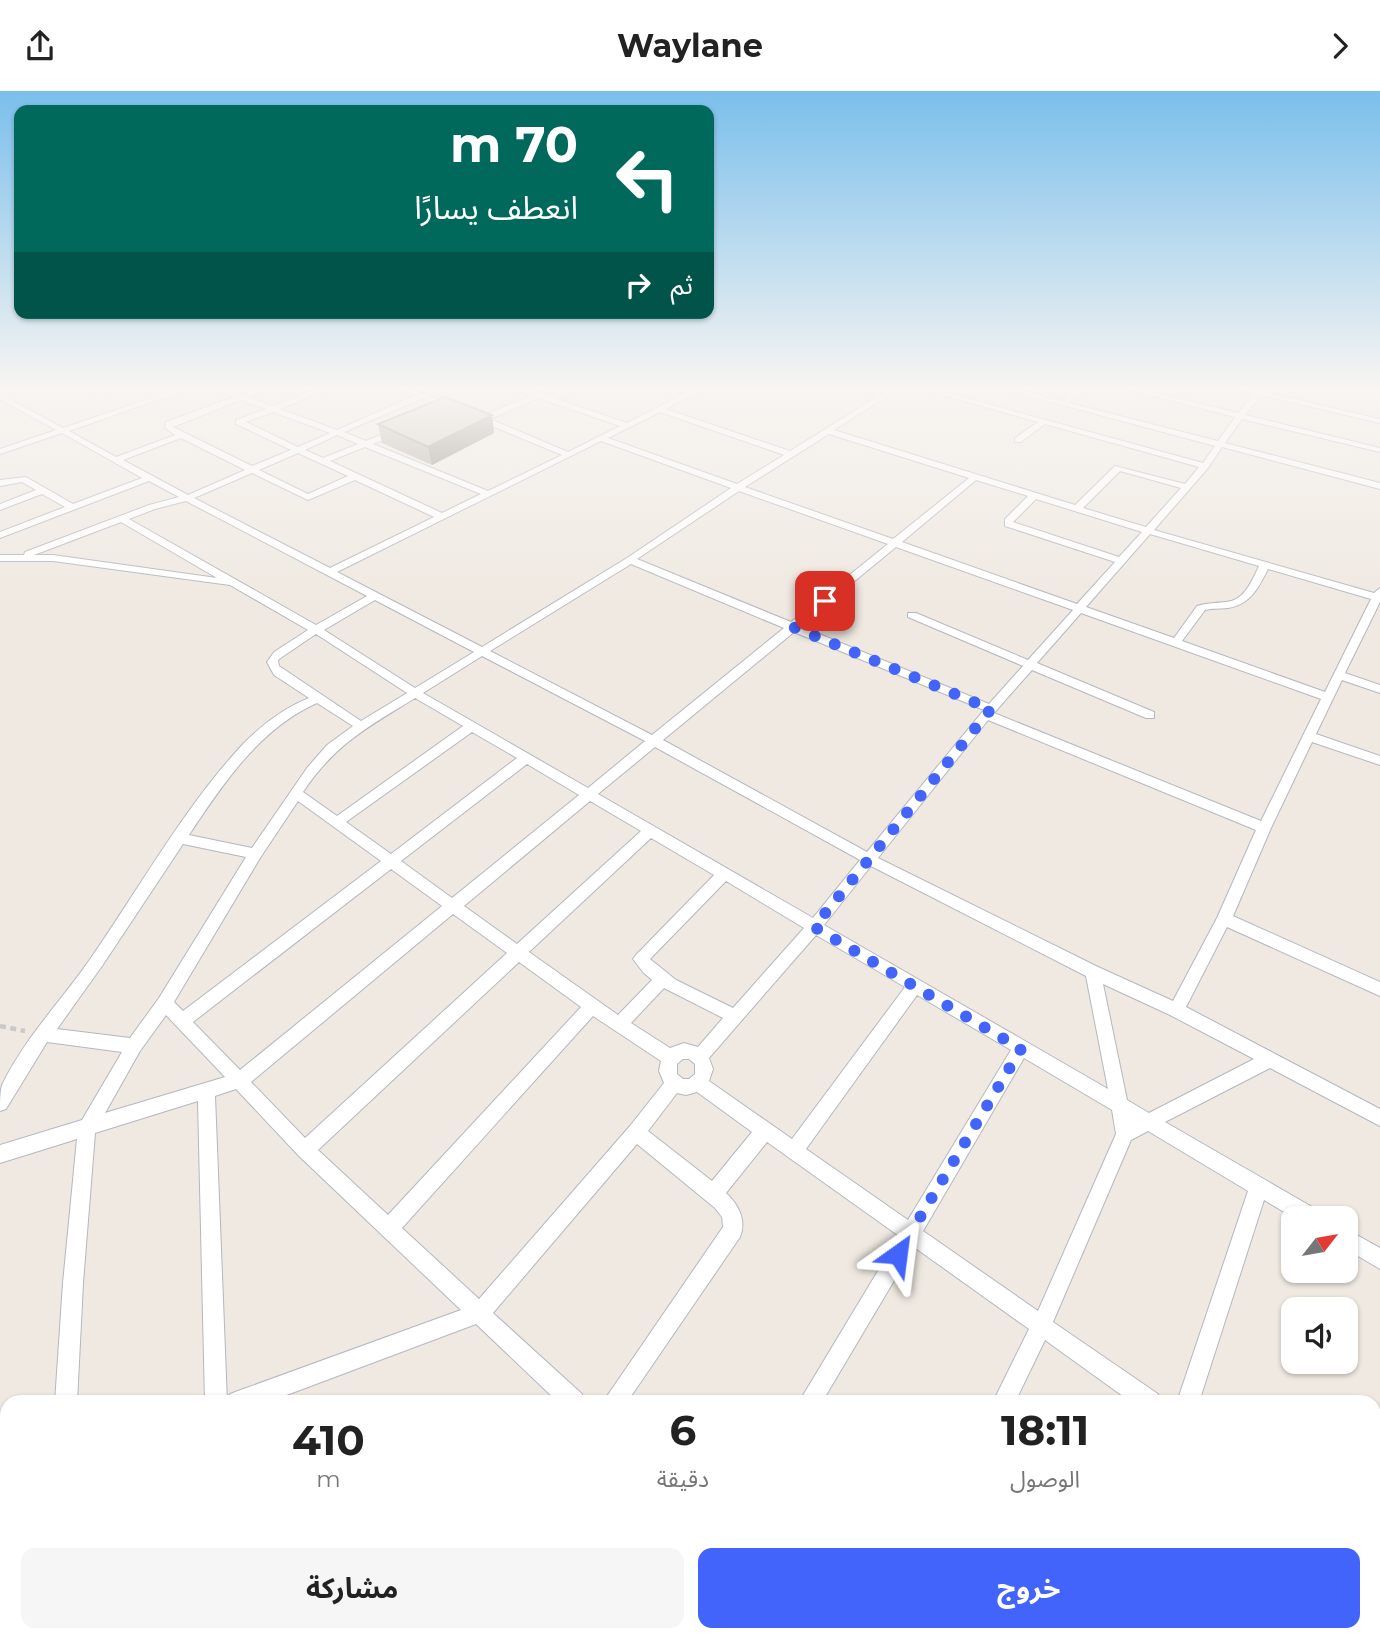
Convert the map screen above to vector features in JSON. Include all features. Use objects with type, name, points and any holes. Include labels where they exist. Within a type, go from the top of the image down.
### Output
[{"type":"street","points":[[230,459],[310,498],[354,477]]},
{"type":"street","points":[[20,557],[152,507],[187,498],[276,459]]},
{"type":"street","points":[[315,459],[440,516]]},
{"type":"street","points":[[321,462],[328,459]]},
{"type":"street","points":[[403,459],[485,493]]},
{"type":"street","points":[[332,571],[556,459]]},
{"type":"street","points":[[659,459],[1328,697]]},
{"type":"street","points":[[66,1395],[87,1129],[134,1046],[165,1003],[255,854],[311,771],[331,748],[361,726],[630,560],[782,459]]},
{"type":"street","points":[[918,459],[1148,531],[1378,594],[1264,828],[1224,919],[1177,1010]]},
{"type":"street","points":[[1181,459],[1205,466]]},
{"type":"street","points":[[700,1056],[814,927],[989,712],[1209,459]]},
{"type":"street","points":[[1278,459],[1380,486]]},
{"type":"street","points":[[115,460],[656,742],[869,859],[1093,972],[1177,1010],[1380,1118]]},
{"type":"street","points":[[1076,509],[1118,468],[1186,487]]},
{"type":"street","points":[[0,1154],[241,1080],[656,742],[975,477]]},
{"type":"street","points":[[0,483],[20,478],[71,507]]},
{"type":"street","points":[[0,535],[149,478]]},
{"type":"street","points":[[0,507],[42,491]]},
{"type":"street","points":[[1034,496],[1008,524],[1121,561]]},
{"type":"street","points":[[122,519],[318,631],[414,692],[1292,1206]]},
{"type":"street","points":[[0,558],[79,561],[236,583]]},
{"type":"street","points":[[630,560],[1264,828]]},
{"type":"street","points":[[1175,643],[1201,608],[1233,605],[1242,601],[1265,565]]},
{"type":"street","points":[[361,726],[282,676],[273,668],[272,662],[275,655],[375,595]]},
{"type":"street","points":[[912,615],[1150,715]]},
{"type":"street","points":[[1339,675],[1380,689]]},
{"type":"street","points":[[0,1103],[43,1034],[97,962],[179,838],[248,747],[271,725],[298,707],[317,699]]},
{"type":"street","points":[[337,822],[472,726]]},
{"type":"street","points":[[1309,736],[1380,761]]},
{"type":"street","points":[[182,1021],[526,758]]},
{"type":"street","points":[[297,794],[592,1006],[671,1058]]},
{"type":"street","points":[[305,1150],[650,831]]},
{"type":"street","points":[[179,838],[255,854]]},
{"type":"street","points":[[724,874],[641,959],[663,979],[736,1017]]},
{"type":"street","points":[[1224,919],[1380,989]]},
{"type":"street","points":[[1007,1395],[1042,1324],[1125,1134],[1093,972]]},
{"type":"street","points":[[619,1024],[663,979]]},
{"type":"street","points":[[794,1151],[914,986]]},
{"type":"street","points":[[165,1003],[305,1150],[567,1395]]},
{"type":"street","points":[[389,1228],[592,1006]]},
{"type":"street","points":[[43,1034],[134,1046]]},
{"type":"street","points":[[814,1395],[1021,1049]]},
{"type":"street","points":[[685,1052],[700,1056],[706,1070],[698,1083],[686,1087],[674,1083],[668,1075],[667,1066],[671,1058],[685,1052]]},
{"type":"street","points":[[1125,1134],[1269,1059]]},
{"type":"street","points":[[257,1395],[480,1313],[636,1132],[674,1083]]},
{"type":"street","points":[[698,1083],[1140,1395]]},
{"type":"street","points":[[206,1092],[216,1395]]},
{"type":"street","points":[[713,1194],[765,1130]]},
{"type":"street","points":[[619,1395],[733,1230],[734,1218],[729,1207],[636,1132]]},
{"type":"street","points":[[1190,1395],[1259,1186]]},
{"type":"street","points":[[1358,1245],[1380,1259]]},
{"type":"path","points":[[0,1026],[43,1034]]},
{"type":"route","points":[[825,601],[793,627],[991,709],[814,927],[1021,1049],[898,1254]]}]
